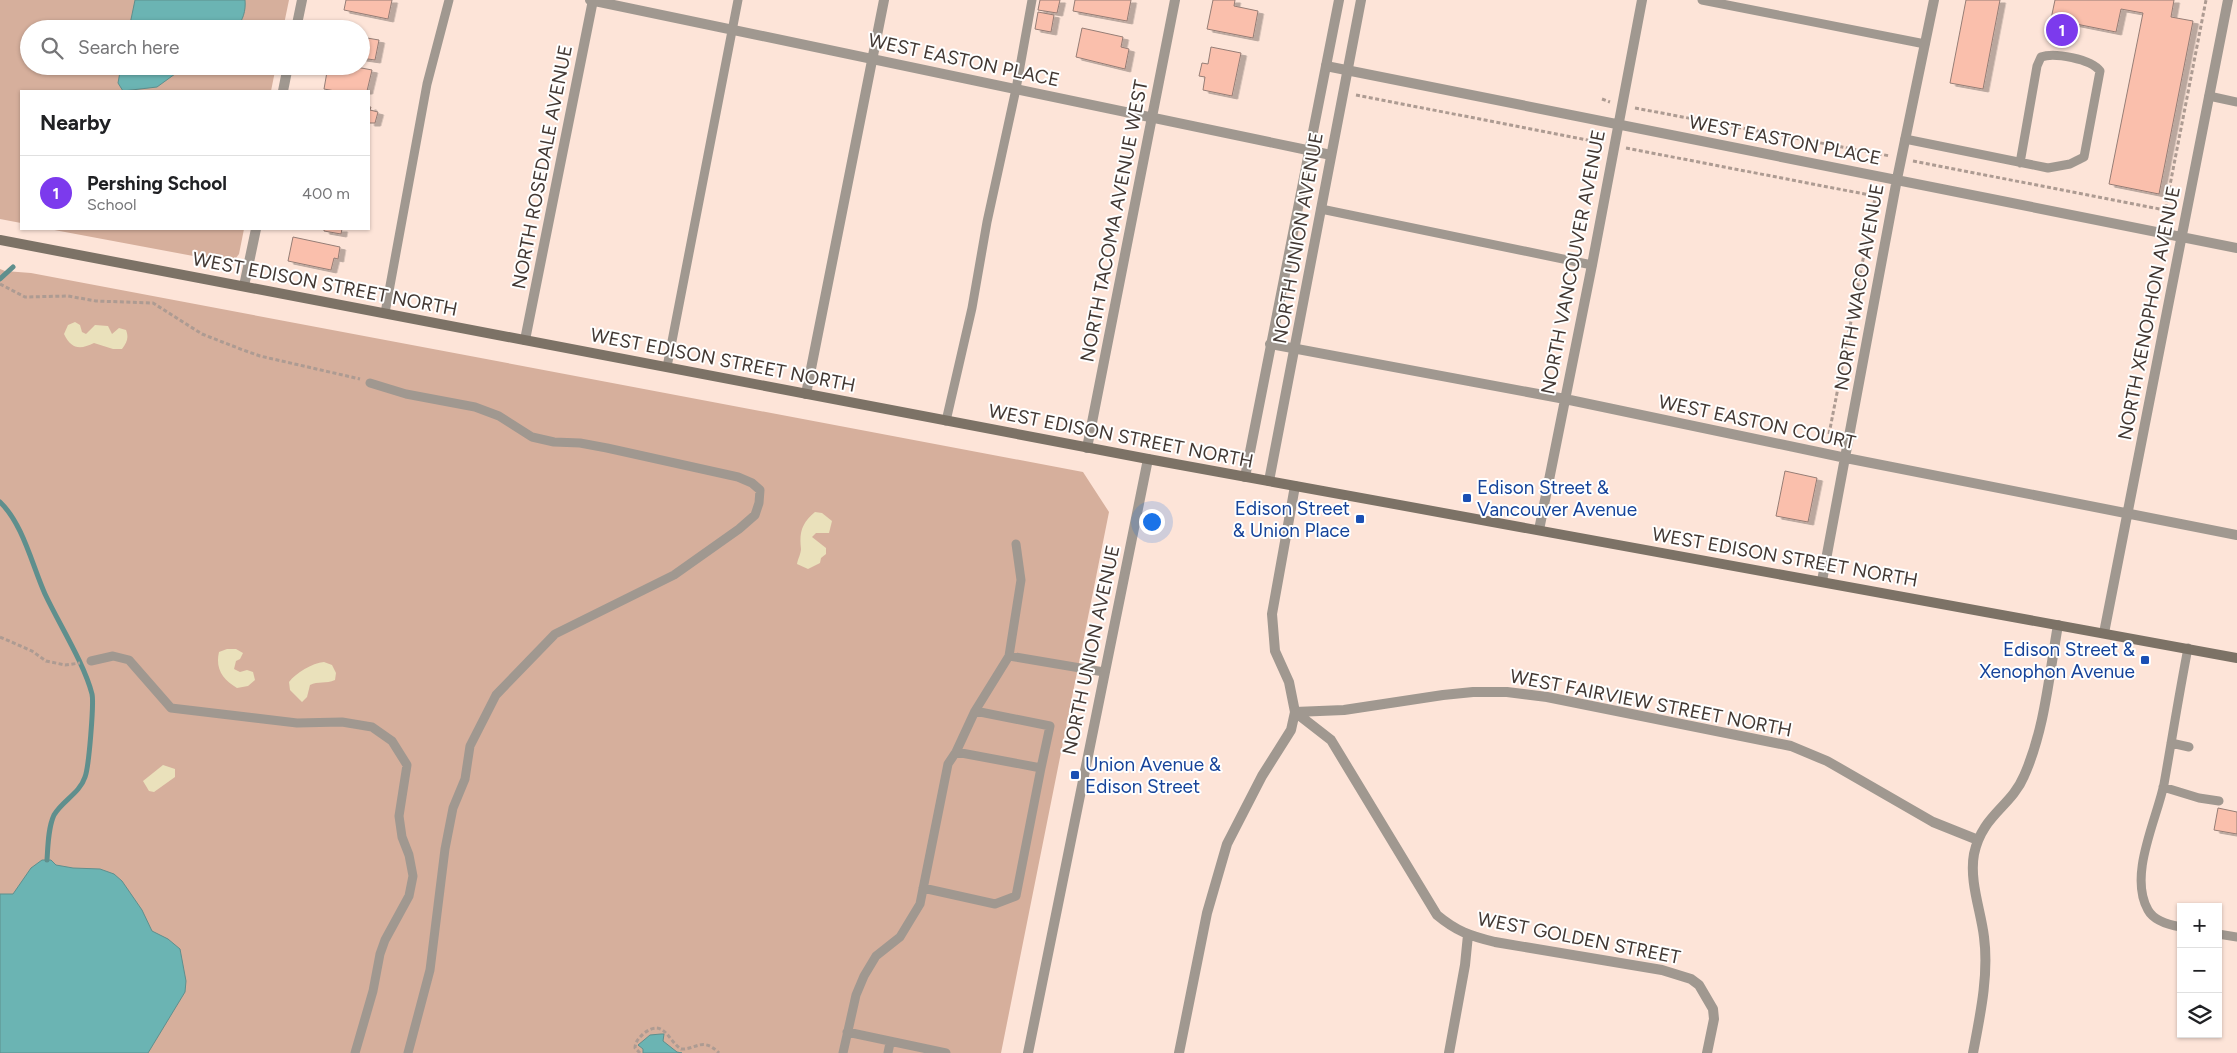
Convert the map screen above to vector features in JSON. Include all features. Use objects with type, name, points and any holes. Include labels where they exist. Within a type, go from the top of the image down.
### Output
[{"type":"main road","name":"WEST EDISON STREET NORTH","points":[[0,240],[1087,448],[2237,658]]},
{"type":"street","points":[[298,20],[302,0]]},
{"type":"street","name":"WEST EASTON PLACE","points":[[592,0],[1331,155]]},
{"type":"street","name":"NORTH ROSEDALE AVENUE","points":[[525,340],[592,0]]},
{"type":"street","points":[[806,394],[884,0]]},
{"type":"street","name":"NORTH TACOMA AVENUE WEST","points":[[1087,448],[1175,0]]},
{"type":"street","name":"NORTH UNION AVENUE","points":[[1245,477],[1339,0]]},
{"type":"street","name":"NORTH UNION AVENUE","points":[[1269,482],[1296,350],[1361,0]]},
{"type":"street","name":"NORTH VANCOUVER AVENUE","points":[[1539,530],[1642,0]]},
{"type":"street","name":"NORTH WACO AVENUE","points":[[1822,581],[1897,179],[1934,0]]},
{"type":"street","name":"NORTH XENOPHON AVENUE","points":[[2104,633],[2228,0]]},
{"type":"street","name":"WEST EASTON PLACE","points":[[1326,66],[2237,248]]},
{"type":"street","points":[[283,90],[286,75]]},
{"type":"street","points":[[244,286],[256,230]]},
{"type":"street","name":"WEST EASTON COURT","points":[[1270,344],[1565,399],[1846,458],[2237,535]]},
{"type":"street","name":"NORTH UNION AVENUE","points":[[1028,1053],[1148,459]]},
{"type":"street","points":[[1179,1053],[1207,914],[1227,844],[1262,776],[1291,730],[1295,712],[1289,682],[1275,650],[1272,614],[1295,486]]},
{"type":"street","points":[[1973,1053],[1979,1022],[1986,958],[1974,856],[1985,824],[2023,778],[2034,751],[2058,625]]},
{"type":"street","name":"WEST FAIRVIEW STREET NORTH","points":[[1295,712],[1344,710],[1473,692],[1507,692],[1547,697],[1791,746],[1827,761],[1933,822],[1978,840]]},
{"type":"street","name":"WEST GOLDEN STREET","points":[[1295,712],[1330,740],[1437,915],[1449,925],[1468,935],[1679,974],[1699,986],[1713,1009],[1714,1019],[1707,1053]]},
{"type":"street","points":[[1449,1053],[1465,965],[1468,935]]},
{"type":"lane","points":[[385,313],[427,84],[449,0]]},
{"type":"lane","points":[[667,367],[738,0]]},
{"type":"lane","points":[[946,421],[972,308],[987,222],[1016,89],[1032,0]]},
{"type":"lane","points":[[1702,0],[1924,44]]},
{"type":"lane","points":[[1905,139],[2020,163],[2048,168],[2070,164],[2084,157],[2100,71],[2097,67],[2087,62],[2049,54],[2041,57],[2037,66],[2020,163]]},
{"type":"lane","points":[[2209,96],[2237,102]]},
{"type":"lane","points":[[1321,209],[1592,265]]},
{"type":"lane","points":[[370,383],[406,394],[475,407],[499,416],[532,436],[554,442],[580,443],[606,448],[738,477],[752,483],[760,490],[759,503],[755,515],[739,529],[674,575],[555,634],[496,695],[470,746],[465,779],[453,808],[444,849],[430,970],[408,1053]]},
{"type":"lane","points":[[843,1053],[856,995],[864,976],[876,956],[900,937],[920,904],[948,764],[956,752],[975,710],[1009,656],[1021,580],[1016,544]]},
{"type":"lane","points":[[2177,926],[2157,920],[2148,911],[2143,895],[2142,874],[2148,839],[2163,787],[2188,648]]},
{"type":"lane","points":[[91,661],[113,656],[129,660],[171,708],[297,723],[342,722],[372,727],[392,741],[407,765],[399,816],[402,837],[410,854],[413,876],[409,896],[382,947],[373,991],[355,1053]]},
{"type":"lane","points":[[1009,656],[1104,672]]},
{"type":"lane","points":[[924,888],[995,904],[1016,896],[1050,726],[975,710]]},
{"type":"lane","points":[[2171,743],[2189,747]]},
{"type":"lane","points":[[956,752],[1041,768]]},
{"type":"lane","points":[[2163,787],[2199,798],[2219,801]]},
{"type":"lane","points":[[2222,934],[2237,936]]},
{"type":"lane","points":[[847,1032],[946,1053]]},
{"type":"lane","points":[[888,1053],[890,1042]]},
{"type":"path","points":[[2163,222],[2206,0]]},
{"type":"path","points":[[1602,99],[1622,105],[2165,210]]},
{"type":"path","points":[[1829,434],[1884,155]]},
{"type":"path","points":[[0,284],[25,297],[68,296],[96,301],[153,303],[202,334],[251,353],[345,374],[370,383]]},
{"type":"path","points":[[0,637],[32,651],[46,661],[65,665]]},
{"type":"path","points":[[640,1053],[635,1048],[637,1041],[648,1030],[658,1029],[665,1030],[669,1034],[670,1040],[681,1049],[702,1044],[714,1048],[719,1053]]},
{"type":"shaded area","points":[[0,0],[289,0],[285,20],[20,20],[20,75],[274,75],[271,90],[20,90],[20,223],[0,219]]},
{"type":"shaded area","points":[[54,230],[244,230],[239,254],[233,262]]},
{"type":"shaded area","points":[[0,269],[31,273],[1083,472],[1109,512],[1001,1053],[0,1053]]},
{"type":"sand","points":[[75,322],[80,325],[82,332],[86,334],[95,325],[108,326],[112,334],[119,328],[126,330],[126,342],[122,349],[113,349],[94,343],[84,347],[76,347],[70,343],[64,334],[68,325]]},
{"type":"sand","points":[[815,512],[822,513],[832,521],[829,533],[816,533],[812,537],[826,548],[826,554],[821,558],[820,563],[808,569],[797,564],[801,551],[802,528]]},
{"type":"sand","points":[[227,649],[236,649],[243,653],[240,659],[236,661],[234,669],[240,672],[247,670],[253,672],[255,680],[248,686],[237,688],[224,678],[221,673],[218,664],[219,652]]},
{"type":"sand","points":[[324,662],[332,665],[336,673],[335,680],[310,685],[307,697],[302,702],[290,690],[289,682],[305,669],[314,664]]},
{"type":"sand","points":[[163,765],[175,769],[175,777],[154,792],[149,791],[143,781]]},
{"type":"water","points":[[135,0],[245,0],[241,20],[131,20]]},
{"type":"water","points":[[119,75],[174,75],[157,87],[122,90],[118,83]]},
{"type":"water","points":[[42,860],[51,860],[56,865],[73,868],[100,869],[114,874],[122,881],[142,910],[152,931],[168,939],[180,949],[186,981],[185,992],[148,1053],[0,1053],[0,894],[13,894],[31,868]]},
{"type":"water","points":[[664,1034],[663,1041],[677,1052],[682,1053],[643,1053],[643,1049],[638,1045],[650,1035]]},
{"type":"building","points":[[346,0],[392,0],[388,19],[344,10]]},
{"type":"building","points":[[1040,0],[1060,0],[1057,13],[1038,10]]},
{"type":"building","points":[[1075,0],[1131,0],[1127,21],[1073,11]]},
{"type":"building","points":[[1213,0],[1235,0],[1234,6],[1258,11],[1253,38],[1207,29]]},
{"type":"building","points":[[1966,0],[2000,0],[1983,89],[1950,83]]},
{"type":"building","points":[[2055,0],[2174,0],[2171,17],[2193,21],[2159,194],[2109,184],[2143,13],[2121,9],[2116,32],[2051,19]]},
{"type":"building","points":[[1038,12],[1054,15],[1051,32],[1035,29]]},
{"type":"building","points":[[1082,28],[1123,37],[1121,47],[1129,49],[1125,69],[1076,57]]},
{"type":"building","points":[[370,38],[379,40],[375,60],[370,59]]},
{"type":"building","points":[[1211,47],[1241,53],[1232,96],[1203,90],[1205,77],[1199,76],[1202,63],[1208,64]]},
{"type":"building","points":[[370,70],[372,70],[367,90],[324,89],[326,75],[370,75]]},
{"type":"building","points":[[370,110],[378,112],[375,123],[370,123]]},
{"type":"building","points":[[324,230],[342,230],[341,234]]},
{"type":"building","points":[[293,237],[340,247],[338,259],[334,258],[331,270],[288,261]]},
{"type":"building","points":[[1785,471],[1817,478],[1808,522],[1776,516]]},
{"type":"building","points":[[2218,808],[2237,812],[2237,834],[2214,830]]},
{"type":"waterway","points":[[0,279],[13,267]]},
{"type":"waterway","points":[[0,502],[8,511],[21,533],[45,594],[77,657],[92,694],[91,735],[85,777],[79,788],[54,815],[49,831],[47,860]]},
{"type":"place","name":"Pershing School","points":[[2062,30]]},
{"type":"place","name":"Edison Street & Vancouver Avenue","points":[[1467,498]]},
{"type":"place","name":"Edison Street & Union Place","points":[[1360,519]]},
{"type":"place","name":"Edison Street & Xenophon Avenue","points":[[2145,660]]},
{"type":"place","name":"Union Avenue & Edison Street","points":[[1075,775]]}]
